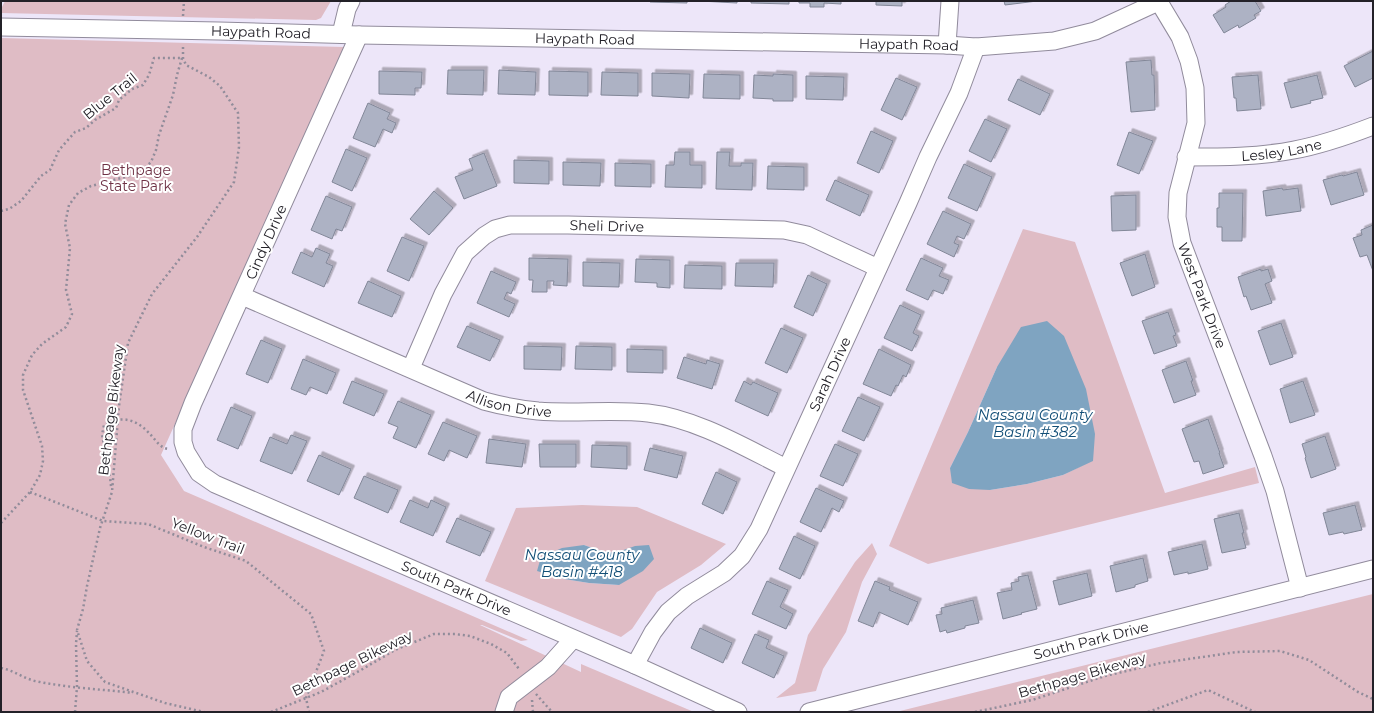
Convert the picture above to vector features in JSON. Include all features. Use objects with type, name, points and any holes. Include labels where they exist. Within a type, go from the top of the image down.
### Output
[{"type":"street","points":[[341,34],[347,9],[351,1]]},
{"type":"street","points":[[947,45],[950,1]]},
{"type":"street","name":"Haypath Road","points":[[1,27],[976,46],[1054,41],[1095,31],[1159,1]]},
{"type":"street","name":"West Park Drive","points":[[1159,1],[1180,37],[1189,61],[1195,88],[1196,123],[1186,157],[1178,193],[1177,217],[1182,243],[1275,491],[1300,588]]},
{"type":"street","name":"Cindy Drive","points":[[186,452],[183,442],[184,429],[193,403],[359,35]]},
{"type":"street","name":"Sarah Drive","points":[[635,665],[653,632],[668,612],[687,596],[724,573],[742,556],[759,529],[928,156],[959,93],[976,46]]},
{"type":"street","name":"Lesley Lane","points":[[1186,157],[1241,156],[1294,150],[1346,137],[1373,126]]},
{"type":"street","name":"Sheli Drive","points":[[411,368],[443,294],[465,253],[484,236],[495,229],[510,225],[784,230],[807,236],[878,268]]},
{"type":"street","name":"Allison Drive","points":[[242,296],[411,368],[484,401],[510,408],[540,411],[647,413],[676,418],[703,428],[786,468]]},
{"type":"street","name":"South Park Drive","points":[[186,452],[199,473],[215,484],[635,665],[738,712]]},
{"type":"street","name":"South Park Drive","points":[[809,712],[1373,569]]},
{"type":"street","points":[[504,712],[509,697],[548,667],[573,639]]},
{"type":"path","name":"Blue Trail","points":[[1,211],[9,209],[21,201],[41,176],[50,170],[59,150],[74,132],[86,128],[95,120],[116,108],[119,100],[132,88],[143,85],[149,75],[154,58],[183,58]]},
{"type":"path","name":"Bethpage Bikeway","points":[[75,712],[77,688],[77,630],[103,521],[112,492],[118,419],[128,343],[152,294],[197,237],[234,182],[239,147],[238,114],[220,86],[209,77],[186,65],[183,58]]},
{"type":"path","points":[[1,523],[30,492],[40,475],[43,461],[42,446],[23,390],[23,375],[32,354],[42,344],[66,327],[72,314],[66,290],[70,248],[66,224],[69,205],[78,193],[91,186],[140,173],[150,162],[156,150],[159,135],[173,95],[177,75],[183,58]]},
{"type":"path","points":[[112,492],[110,477],[104,460],[102,435],[104,425],[112,420],[122,418],[134,420],[166,449],[186,452]]},
{"type":"path","name":"Yellow Trail","points":[[30,492],[103,521],[148,524],[204,547],[246,561],[311,614],[324,651],[306,698]]},
{"type":"path","points":[[77,630],[87,661],[106,682],[165,703],[204,712]]},
{"type":"path","name":"Bethpage Bikeway","points":[[271,712],[306,698],[361,670],[395,650],[434,634],[470,636],[491,644],[507,653],[522,672],[527,683],[552,712]]},
{"type":"path","name":"Bethpage Bikeway","points":[[975,712],[1032,700],[1105,676],[1161,663],[1237,652],[1280,651],[1309,660],[1358,692],[1373,699]]},
{"type":"path","points":[[1,668],[8,669],[33,680],[62,686],[138,694]]},
{"type":"path","points":[[1148,712],[1208,690],[1255,712]]},
{"type":"path","points":[[306,698],[310,712]]},
{"type":"green space","points":[[5,1],[331,1],[321,18],[316,20],[1,13],[1,9]]},
{"type":"green space","name":"Bethpage State Park","points":[[1,38],[344,47],[161,455],[184,491],[528,640],[521,641],[480,625],[581,672],[581,664],[694,712],[1,712]]},
{"type":"green space","points":[[1023,229],[1075,242],[1165,493],[1255,467],[1259,483],[928,564],[889,546]],"holes":[[[997,367],[1093,460],[1063,475],[1027,484],[990,490],[950,468]]]},
{"type":"green space","points":[[582,505],[637,507],[726,544],[701,565],[657,592],[632,629],[621,637],[485,581],[516,508]],"holes":[[[584,545],[598,550],[615,553],[619,585],[589,583],[564,579]]]},
{"type":"green space","points":[[872,543],[877,554],[862,582],[846,632],[823,669],[816,691],[776,698],[795,683],[808,635],[855,562]]},
{"type":"green space","points":[[1373,594],[1373,712],[896,712]]},
{"type":"water","name":"Nassau County Basin #382","points":[[1047,321],[1064,336],[1086,389],[1095,434],[1093,461],[1063,475],[1027,484],[990,490],[969,489],[952,483],[950,468],[997,367],[1021,327]]},
{"type":"water","name":"Nassau County Basin #418","points":[[584,545],[598,550],[615,553],[635,546],[649,545],[654,559],[643,571],[619,585],[589,583],[564,579],[537,571],[541,557],[562,548]]},
{"type":"building","points":[[687,1],[687,3],[650,2]]},
{"type":"building","points":[[700,1],[737,1],[737,3]]},
{"type":"building","points":[[751,1],[789,1],[789,4],[751,3]]},
{"type":"building","points":[[799,1],[841,1],[841,4],[824,3],[824,7],[810,7],[810,3],[799,3]]},
{"type":"building","points":[[876,1],[902,1],[902,6],[876,5]]},
{"type":"building","points":[[1004,1],[1037,1],[1005,5]]},
{"type":"building","points":[[1231,1],[1255,1],[1261,11],[1254,15],[1256,18],[1239,28],[1238,25],[1224,33],[1213,15],[1226,7],[1225,5]]},
{"type":"building","points":[[1373,51],[1373,78],[1355,87],[1344,66]]},
{"type":"building","points":[[1151,60],[1152,75],[1154,75],[1155,110],[1131,112],[1126,62]]},
{"type":"building","points":[[448,70],[484,70],[483,95],[447,94]]},
{"type":"building","points":[[499,70],[536,72],[535,95],[498,94]]},
{"type":"building","points":[[379,71],[422,72],[421,88],[415,88],[415,95],[379,94]]},
{"type":"building","points":[[549,71],[588,72],[588,96],[549,95]]},
{"type":"building","points":[[602,72],[638,73],[638,96],[601,95]]},
{"type":"building","points":[[652,73],[690,74],[689,98],[652,96]]},
{"type":"building","points":[[704,74],[740,75],[740,99],[703,98]]},
{"type":"building","points":[[773,74],[793,75],[793,101],[773,101],[773,99],[753,98],[754,75],[773,76]]},
{"type":"building","points":[[1258,75],[1261,109],[1237,111],[1232,77]]},
{"type":"building","points":[[1317,75],[1323,98],[1291,108],[1284,83]]},
{"type":"building","points":[[806,76],[844,77],[843,100],[806,99]]},
{"type":"building","points":[[896,78],[917,87],[902,120],[881,110]]},
{"type":"building","points":[[1018,79],[1050,94],[1040,115],[1008,100]]},
{"type":"building","points":[[368,103],[390,113],[387,119],[396,123],[392,133],[383,129],[375,147],[353,138]]},
{"type":"building","points":[[985,119],[1007,129],[991,162],[969,151]]},
{"type":"building","points":[[871,131],[893,141],[879,173],[857,163]]},
{"type":"building","points":[[1129,132],[1153,141],[1139,174],[1117,165]]},
{"type":"building","points":[[346,149],[367,158],[352,191],[332,182]]},
{"type":"building","points":[[675,152],[690,152],[690,165],[702,165],[702,188],[665,187],[666,165],[674,165]]},
{"type":"building","points":[[717,152],[730,152],[729,166],[741,166],[741,163],[753,163],[752,190],[716,189]]},
{"type":"building","points":[[484,153],[497,186],[464,199],[455,177],[473,170],[469,159]]},
{"type":"building","points":[[514,160],[549,161],[549,184],[514,183]]},
{"type":"building","points":[[563,162],[601,163],[600,186],[563,185]]},
{"type":"building","points":[[615,163],[651,164],[651,187],[615,186]]},
{"type":"building","points":[[964,164],[992,177],[977,211],[948,198]]},
{"type":"building","points":[[768,166],[804,167],[804,190],[767,189]]},
{"type":"building","points":[[1357,172],[1364,195],[1331,205],[1323,180]]},
{"type":"building","points":[[835,180],[869,195],[860,216],[826,200]]},
{"type":"building","points":[[1282,188],[1283,190],[1298,188],[1301,211],[1266,216],[1263,191]]},
{"type":"building","points":[[434,191],[453,208],[429,235],[410,219]]},
{"type":"building","points":[[1219,193],[1243,193],[1242,241],[1222,241],[1222,227],[1217,227]]},
{"type":"building","points":[[1136,195],[1136,230],[1112,231],[1111,196]]},
{"type":"building","points":[[326,196],[352,207],[342,231],[336,229],[332,239],[311,230]]},
{"type":"building","points":[[943,211],[971,224],[964,239],[957,236],[954,243],[959,245],[954,257],[927,244]]},
{"type":"building","points":[[1373,225],[1373,271],[1367,255],[1360,257],[1353,238],[1362,235],[1361,230]]},
{"type":"building","points":[[402,237],[424,246],[409,281],[387,271]]},
{"type":"building","points":[[316,248],[330,254],[326,263],[333,266],[324,287],[292,273],[301,252],[312,257]]},
{"type":"building","points":[[1145,254],[1155,287],[1132,296],[1120,263]]},
{"type":"building","points":[[529,258],[568,259],[567,286],[553,285],[554,281],[547,281],[547,292],[532,292],[533,280],[529,280]]},
{"type":"building","points":[[921,258],[943,268],[939,276],[949,280],[943,294],[933,290],[928,300],[906,290]]},
{"type":"building","points":[[636,259],[670,260],[670,288],[657,287],[657,283],[635,282]]},
{"type":"building","points":[[583,262],[620,263],[619,287],[583,286]]},
{"type":"building","points":[[736,263],[774,263],[773,287],[735,286]]},
{"type":"building","points":[[685,265],[722,266],[722,289],[684,288]]},
{"type":"building","points":[[1261,269],[1261,271],[1268,269],[1272,281],[1265,284],[1272,303],[1251,310],[1246,296],[1244,297],[1238,277]]},
{"type":"building","points":[[491,271],[516,282],[511,294],[507,292],[504,299],[515,304],[509,317],[477,303]]},
{"type":"building","points":[[808,275],[827,284],[813,316],[794,307]]},
{"type":"building","points":[[368,281],[401,296],[392,317],[358,303]]},
{"type":"building","points":[[900,305],[921,315],[913,333],[919,336],[912,351],[884,338]]},
{"type":"building","points":[[1168,312],[1176,335],[1173,336],[1177,346],[1154,354],[1142,321]]},
{"type":"building","points":[[1281,323],[1293,357],[1270,365],[1258,331]]},
{"type":"building","points":[[467,326],[500,340],[490,361],[457,347]]},
{"type":"building","points":[[781,328],[803,338],[787,373],[765,363]]},
{"type":"building","points":[[261,340],[282,349],[268,383],[246,374]]},
{"type":"building","points":[[524,346],[562,347],[561,370],[524,369]]},
{"type":"building","points":[[576,346],[612,347],[612,370],[575,369]]},
{"type":"building","points":[[627,349],[663,350],[663,373],[627,372]]},
{"type":"building","points":[[879,349],[911,365],[906,377],[903,375],[891,396],[863,384]]},
{"type":"building","points":[[684,357],[706,364],[707,360],[720,364],[712,389],[677,378]]},
{"type":"building","points":[[303,359],[336,373],[327,394],[310,387],[306,395],[291,389]]},
{"type":"building","points":[[1186,361],[1196,395],[1174,403],[1162,370]]},
{"type":"building","points":[[352,381],[384,394],[374,416],[343,403]]},
{"type":"building","points":[[744,381],[751,385],[753,382],[778,393],[768,416],[735,401]]},
{"type":"building","points":[[1303,381],[1315,415],[1290,423],[1280,389]]},
{"type":"building","points":[[858,397],[880,407],[864,441],[842,431]]},
{"type":"building","points":[[398,401],[431,415],[416,448],[393,438],[398,427],[388,423]]},
{"type":"building","points":[[231,407],[252,416],[238,449],[217,440]]},
{"type":"building","points":[[1208,419],[1224,467],[1203,474],[1199,461],[1194,462],[1182,429]]},
{"type":"building","points":[[443,422],[477,436],[467,458],[449,450],[444,461],[428,454]]},
{"type":"building","points":[[291,435],[307,441],[292,474],[260,461],[270,437],[287,444]]},
{"type":"building","points":[[1325,436],[1336,469],[1311,478],[1302,444]]},
{"type":"building","points":[[489,439],[526,444],[522,467],[486,463]]},
{"type":"building","points":[[539,444],[576,444],[576,467],[540,467]]},
{"type":"building","points":[[835,444],[858,454],[843,486],[820,476]]},
{"type":"building","points":[[592,445],[627,446],[627,469],[591,467]]},
{"type":"building","points":[[650,448],[683,456],[677,478],[644,470]]},
{"type":"building","points":[[319,455],[351,469],[339,495],[307,481]]},
{"type":"building","points":[[716,472],[737,482],[723,514],[702,504]]},
{"type":"building","points":[[364,476],[398,490],[388,513],[354,498]]},
{"type":"building","points":[[816,488],[844,501],[839,512],[832,508],[821,532],[800,522]]},
{"type":"building","points":[[410,500],[428,508],[431,500],[446,507],[433,536],[400,522]]},
{"type":"building","points":[[1355,505],[1362,530],[1344,534],[1343,532],[1329,535],[1323,513]]},
{"type":"building","points":[[1239,513],[1246,548],[1222,553],[1214,519]]},
{"type":"building","points":[[457,518],[491,532],[480,556],[446,542]]},
{"type":"building","points":[[794,536],[815,546],[800,579],[779,569]]},
{"type":"building","points":[[1202,544],[1208,569],[1188,574],[1188,572],[1174,575],[1168,552]]},
{"type":"building","points":[[1143,558],[1148,581],[1135,585],[1135,587],[1116,592],[1110,566]]},
{"type":"building","points":[[1087,573],[1092,596],[1059,605],[1053,581]]},
{"type":"building","points":[[1028,575],[1037,609],[1003,619],[997,593],[1012,590],[1011,583],[1019,581],[1018,577]]},
{"type":"building","points":[[767,581],[788,590],[780,607],[793,614],[786,629],[752,614]]},
{"type":"building","points":[[875,581],[890,587],[889,590],[918,602],[908,625],[879,612],[873,627],[858,621]]},
{"type":"building","points":[[973,600],[979,623],[965,626],[965,628],[947,633],[946,630],[940,632],[936,615],[942,614],[941,608]]},
{"type":"building","points":[[700,628],[732,643],[723,663],[691,648]]},
{"type":"building","points":[[755,634],[769,640],[766,648],[784,656],[774,678],[742,663]]}]
